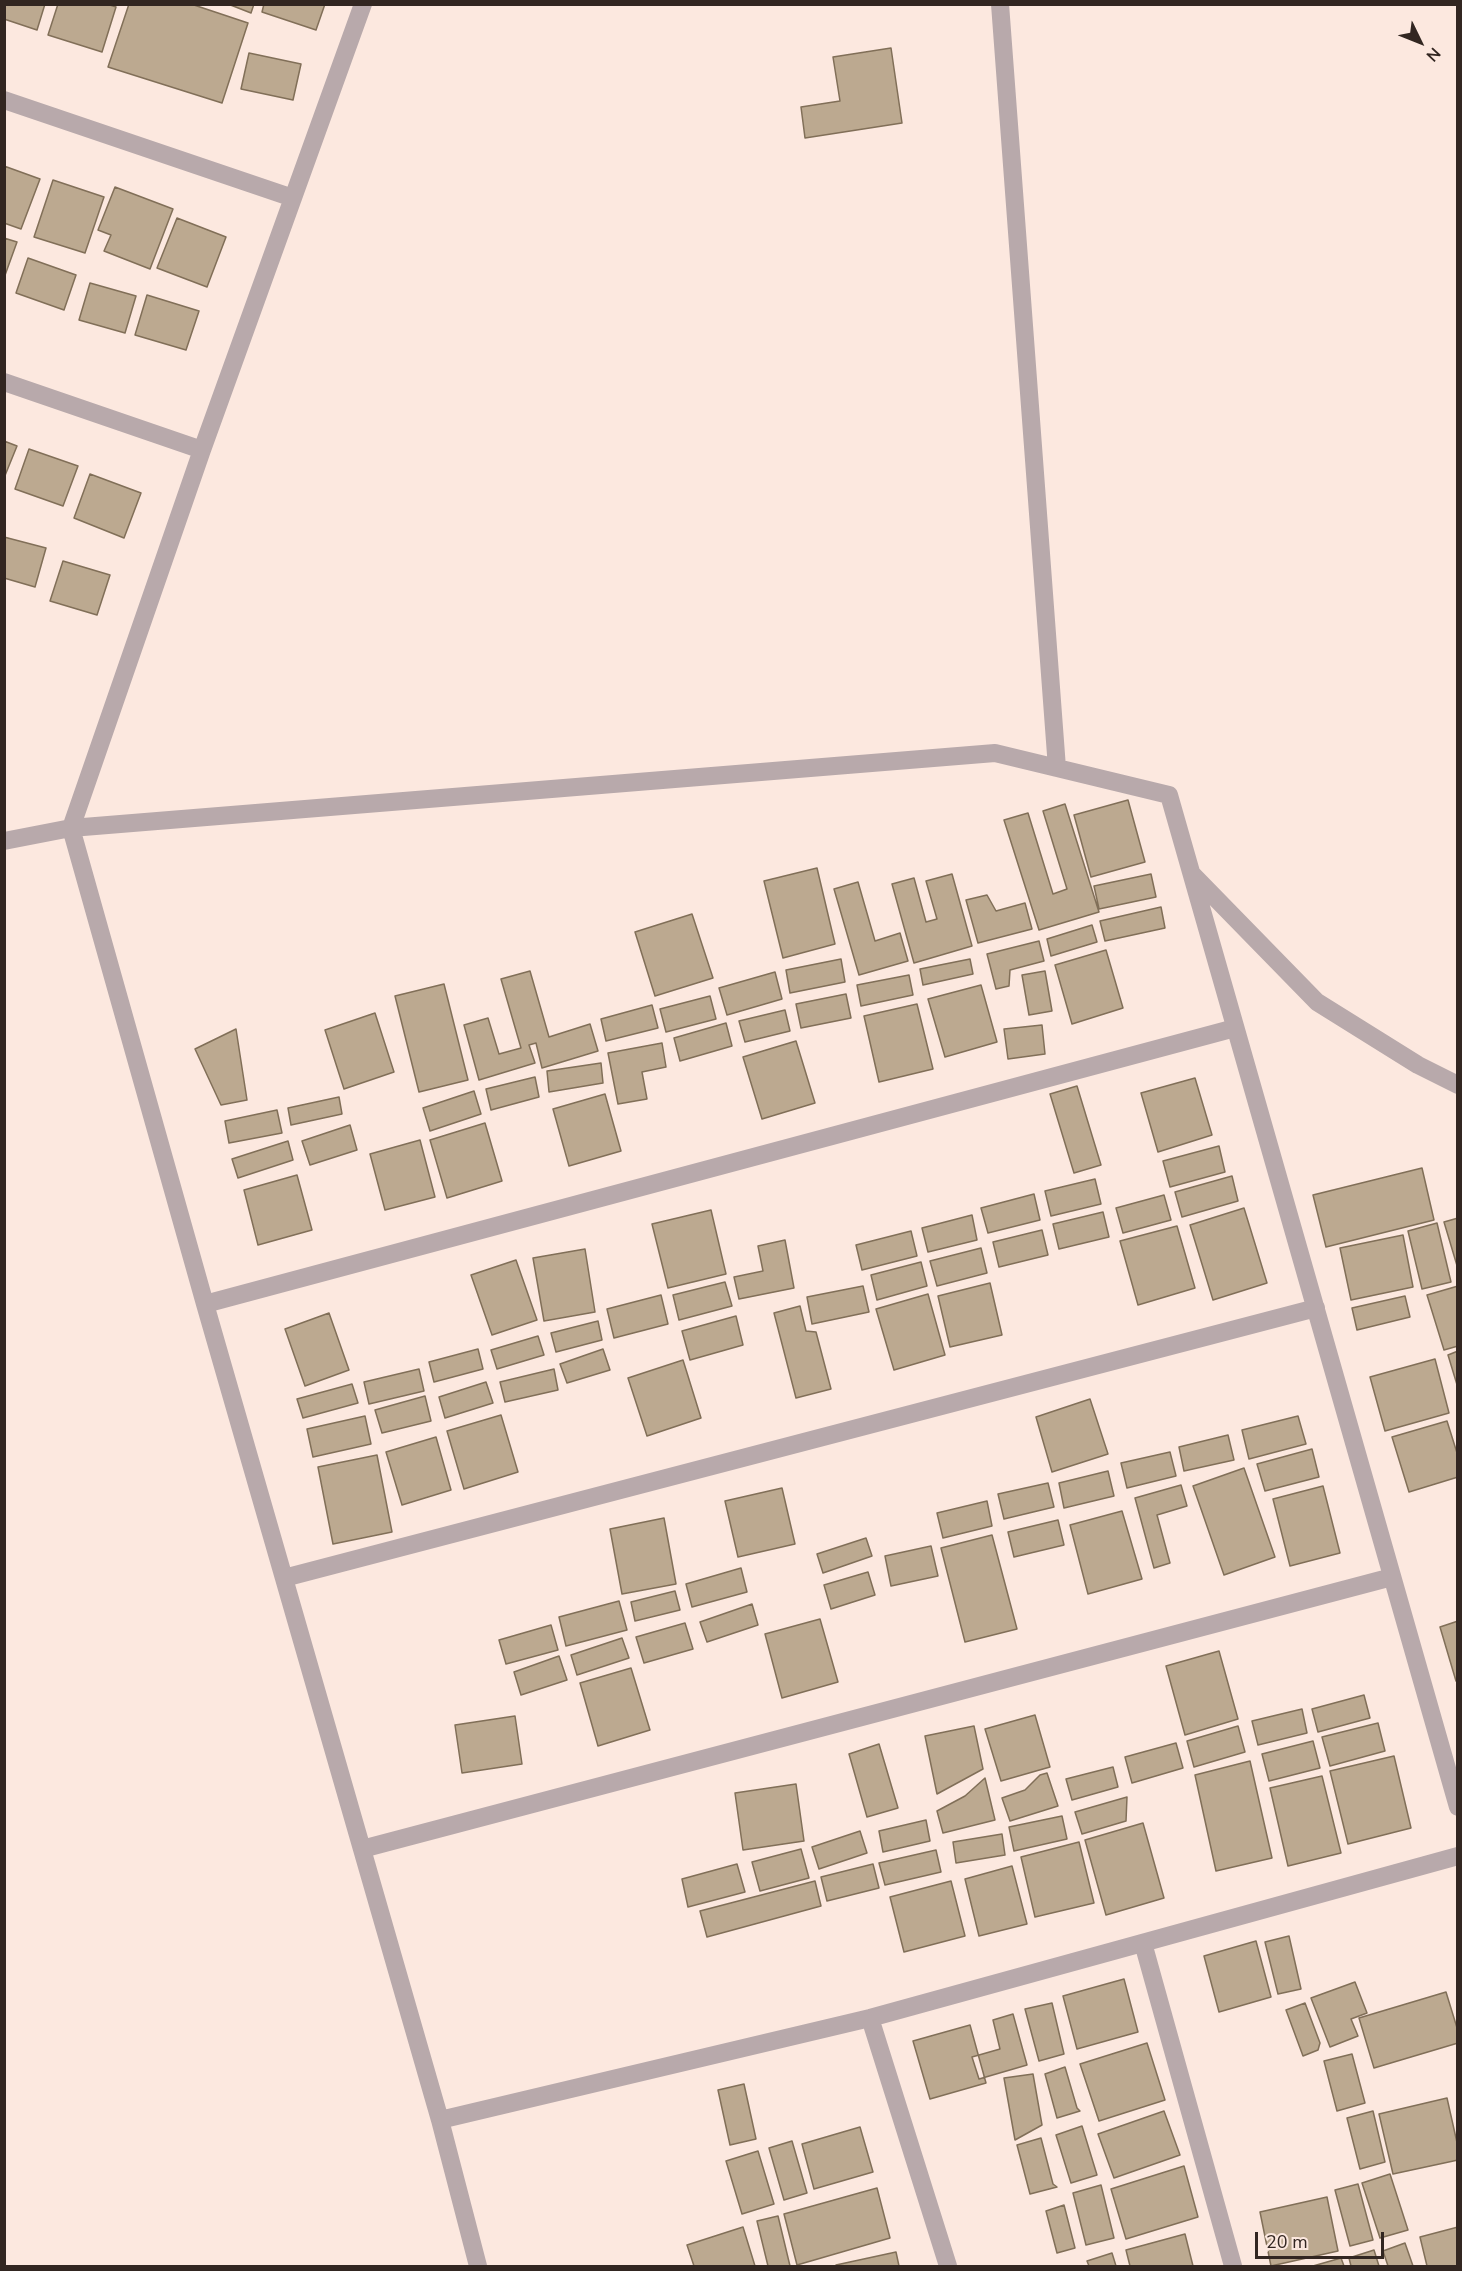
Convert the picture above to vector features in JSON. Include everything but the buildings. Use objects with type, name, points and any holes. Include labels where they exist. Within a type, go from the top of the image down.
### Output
[{"type":"street","points":[[363,4],[202,450],[72,828],[205,1304],[440,2120],[478,2266]]},
{"type":"street","points":[[1000,4],[1057,768]]},
{"type":"street","points":[[4,100],[293,198]]},
{"type":"street","points":[[4,382],[202,450]]},
{"type":"street","points":[[4,841],[72,828],[995,753],[1169,795],[1458,1807]]},
{"type":"street","points":[[1191,872],[1317,1002],[1418,1065],[1458,1085]]},
{"type":"street","points":[[205,1304],[1236,1028]]},
{"type":"street","points":[[284,1578],[1316,1308]]},
{"type":"street","points":[[362,1849],[1392,1577]]},
{"type":"street","points":[[440,2120],[870,2018],[1458,1856]]},
{"type":"street","points":[[1143,1943],[1233,2266]]},
{"type":"street","points":[[870,2018],[948,2266]]}]
